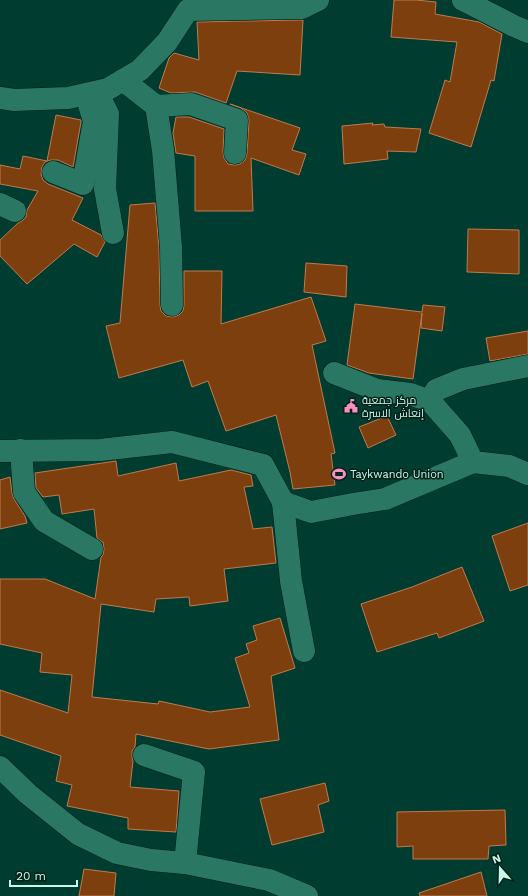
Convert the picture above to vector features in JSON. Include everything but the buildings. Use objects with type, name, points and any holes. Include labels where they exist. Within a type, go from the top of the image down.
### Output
[{"type":"street","points":[[0,98],[14,100],[68,98],[108,89],[140,70],[167,42],[187,5],[302,8],[318,0]]},
{"type":"street","points":[[463,0],[528,32]]},
{"type":"street","points":[[123,80],[156,106],[190,104],[237,120],[235,154]]},
{"type":"street","points":[[53,172],[83,184],[94,121],[92,93]]},
{"type":"street","points":[[92,93],[108,114],[105,189],[113,233]]},
{"type":"street","points":[[156,106],[163,150],[171,247],[172,305]]},
{"type":"street","points":[[430,401],[436,390],[463,379],[528,366]]},
{"type":"street","points":[[334,373],[377,390],[410,394],[430,401],[460,435],[473,462]]},
{"type":"street","points":[[0,451],[100,450],[172,442],[263,465],[283,502],[291,581],[304,651]]},
{"type":"street","points":[[21,450],[24,492],[44,521],[92,549]]},
{"type":"street","points":[[283,502],[311,512],[385,499],[473,462],[509,466],[528,474]]},
{"type":"street","points":[[144,755],[194,772],[185,863]]},
{"type":"street","points":[[0,767],[28,794],[78,834],[117,853],[151,860],[185,863],[269,880],[307,896]]},
{"type":"place","name":"مركز جمعية إنعاش الاسرة","points":[[351,406]]},
{"type":"place","name":"Taykwando Union","points":[[339,474]]}]
